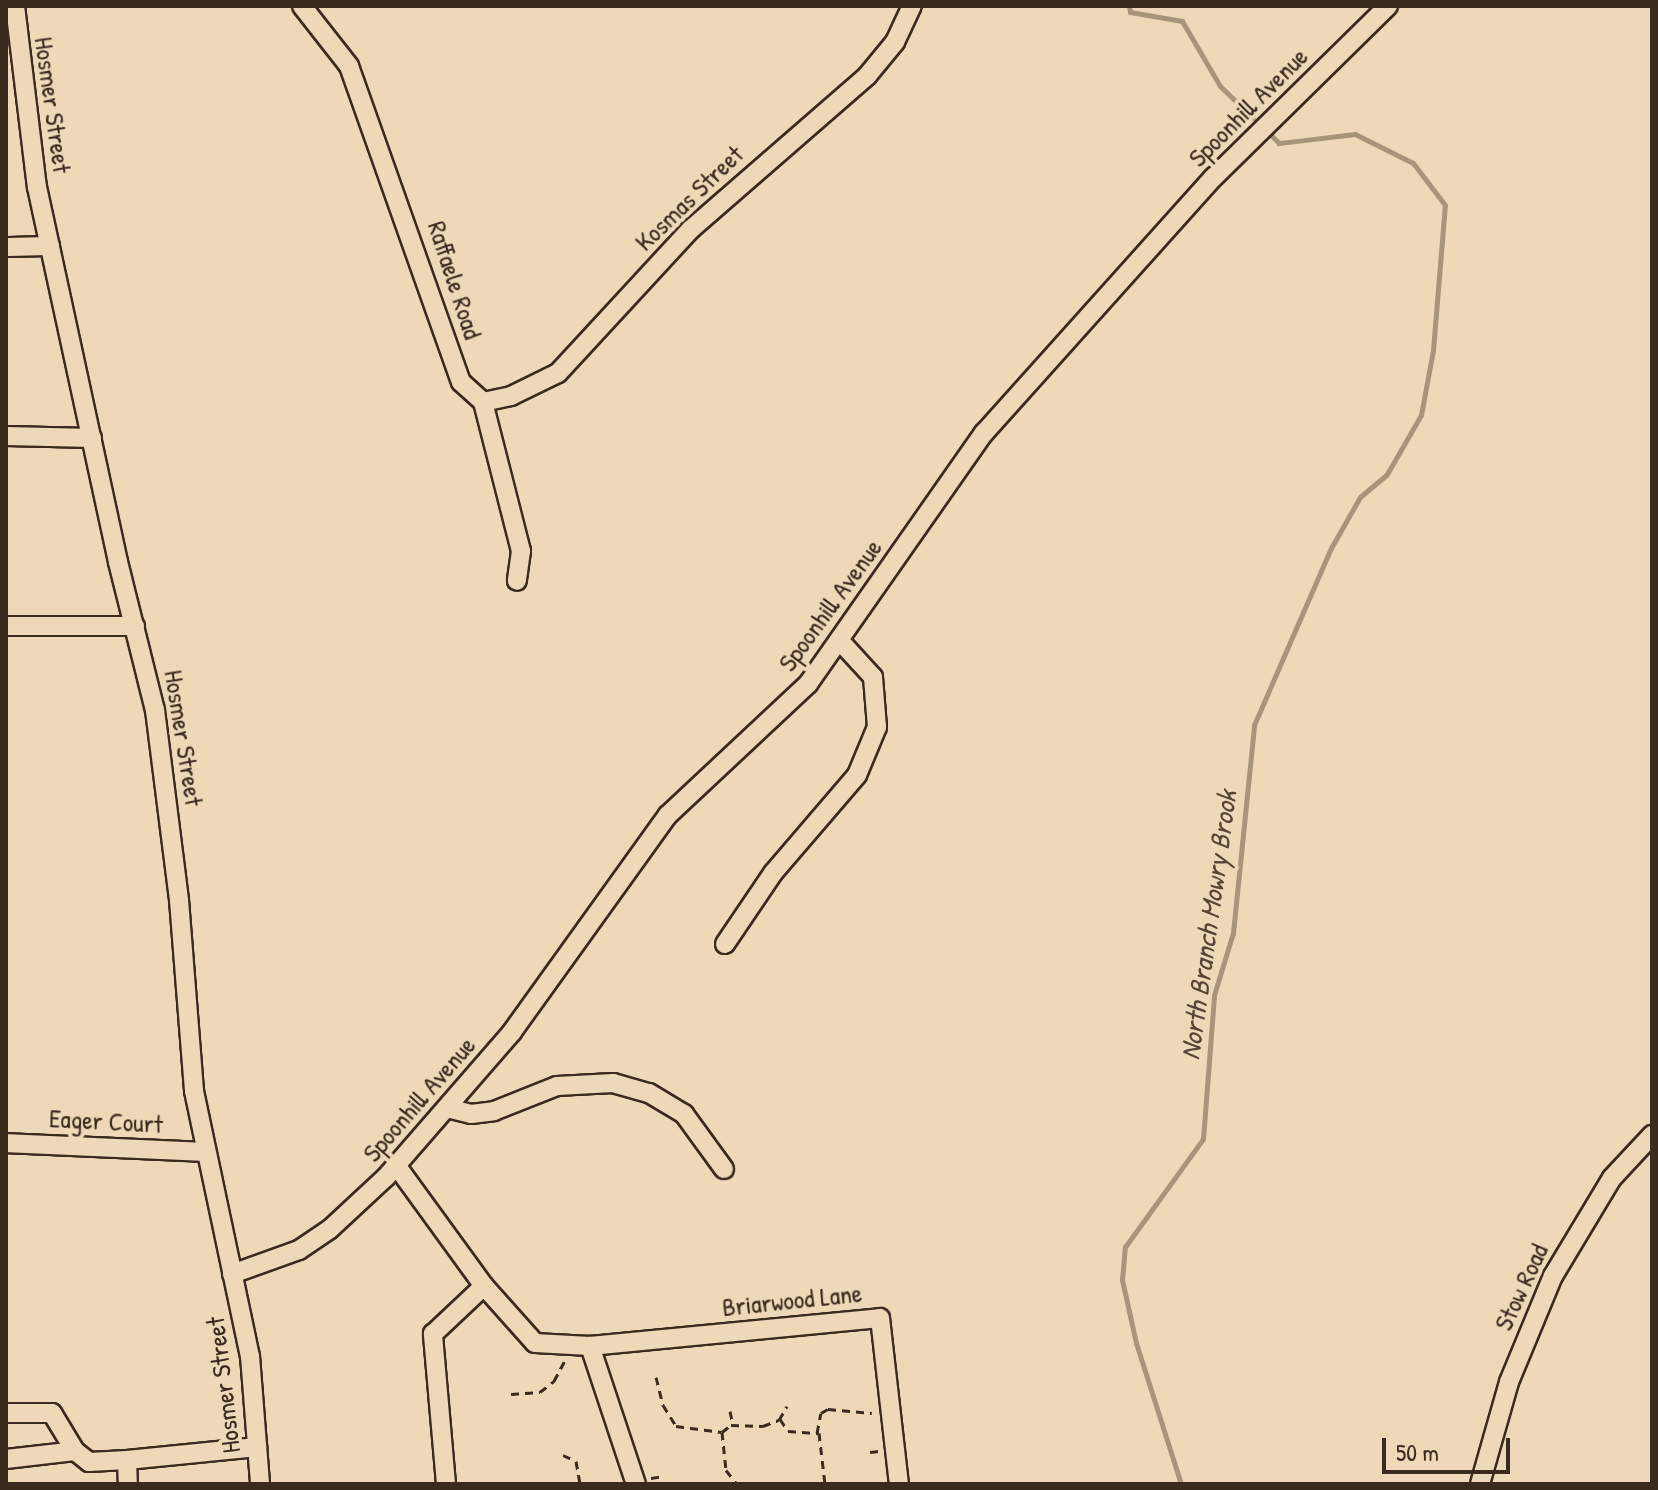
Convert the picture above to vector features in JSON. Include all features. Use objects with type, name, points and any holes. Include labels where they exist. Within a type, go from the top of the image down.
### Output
[{"type":"street","name":"Hosmer Street","points":[[15,6],[31,150],[50,246],[135,626],[149,672],[169,811],[203,1152],[250,1356],[260,1484]]},
{"type":"street","name":"Raffaele Road","points":[[302,6],[349,66],[461,382],[483,402],[521,551],[517,581]]},
{"type":"street","name":"Kosmas Street","points":[[483,402],[511,396],[558,373],[690,230],[867,76],[895,42],[912,6]]},
{"type":"street","name":"Spoonhill Avenue","points":[[232,1274],[299,1250],[330,1229],[396,1165],[536,1002],[668,815],[808,684],[984,433],[1214,177],[1388,6]]},
{"type":"street","points":[[6,247],[50,246]]},
{"type":"street","points":[[6,436],[92,438]]},
{"type":"street","points":[[6,626],[135,626]]},
{"type":"street","points":[[725,944],[773,873],[857,775],[877,727],[873,677],[839,640]]},
{"type":"street","points":[[447,1108],[471,1114],[494,1111],[557,1086],[613,1083],[649,1093],[684,1114],[724,1169]]},
{"type":"street","name":"Stow Road","points":[[1480,1484],[1509,1382],[1553,1276],[1612,1178],[1652,1135]]},
{"type":"street","name":"Eager Court","points":[[6,1143],[203,1152]]},
{"type":"street","name":"Briarwood Lane","points":[[396,1165],[484,1286],[535,1343],[590,1346],[880,1318],[899,1484]]},
{"type":"street","points":[[446,1484],[431,1354],[433,1334],[484,1286]]},
{"type":"street","points":[[590,1346],[643,1481]]},
{"type":"street","points":[[6,1413],[52,1413],[75,1451],[89,1462],[257,1447]]},
{"type":"street","points":[[6,1459],[75,1451]]},
{"type":"street","points":[[127,1460],[128,1484]]},
{"type":"path","points":[[656,1377],[663,1405],[676,1426],[722,1432],[733,1425],[763,1426],[780,1419],[787,1406]]},
{"type":"path","points":[[511,1394],[540,1392],[554,1381]]},
{"type":"path","points":[[825,1484],[817,1433],[821,1413],[828,1409],[890,1411]]},
{"type":"path","points":[[730,1411],[733,1425]]},
{"type":"path","points":[[780,1419],[788,1431],[817,1433]]},
{"type":"path","points":[[722,1432],[726,1470],[737,1484]]},
{"type":"path","points":[[563,1455],[576,1461],[580,1484]]},
{"type":"path","points":[[643,1481],[663,1476]]},
{"type":"waterway","name":"North Branch Mowry Brook","points":[[1129,6],[1130,12],[1182,21],[1220,86],[1253,118]]},
{"type":"waterway","name":"North Branch Mowry Brook","points":[[1181,1484],[1136,1343],[1122,1280],[1125,1247],[1203,1139],[1214,995],[1233,933],[1254,725],[1331,548],[1360,497],[1387,474],[1421,415],[1433,350],[1445,205],[1413,163],[1355,134],[1279,143],[1272,136]]}]
